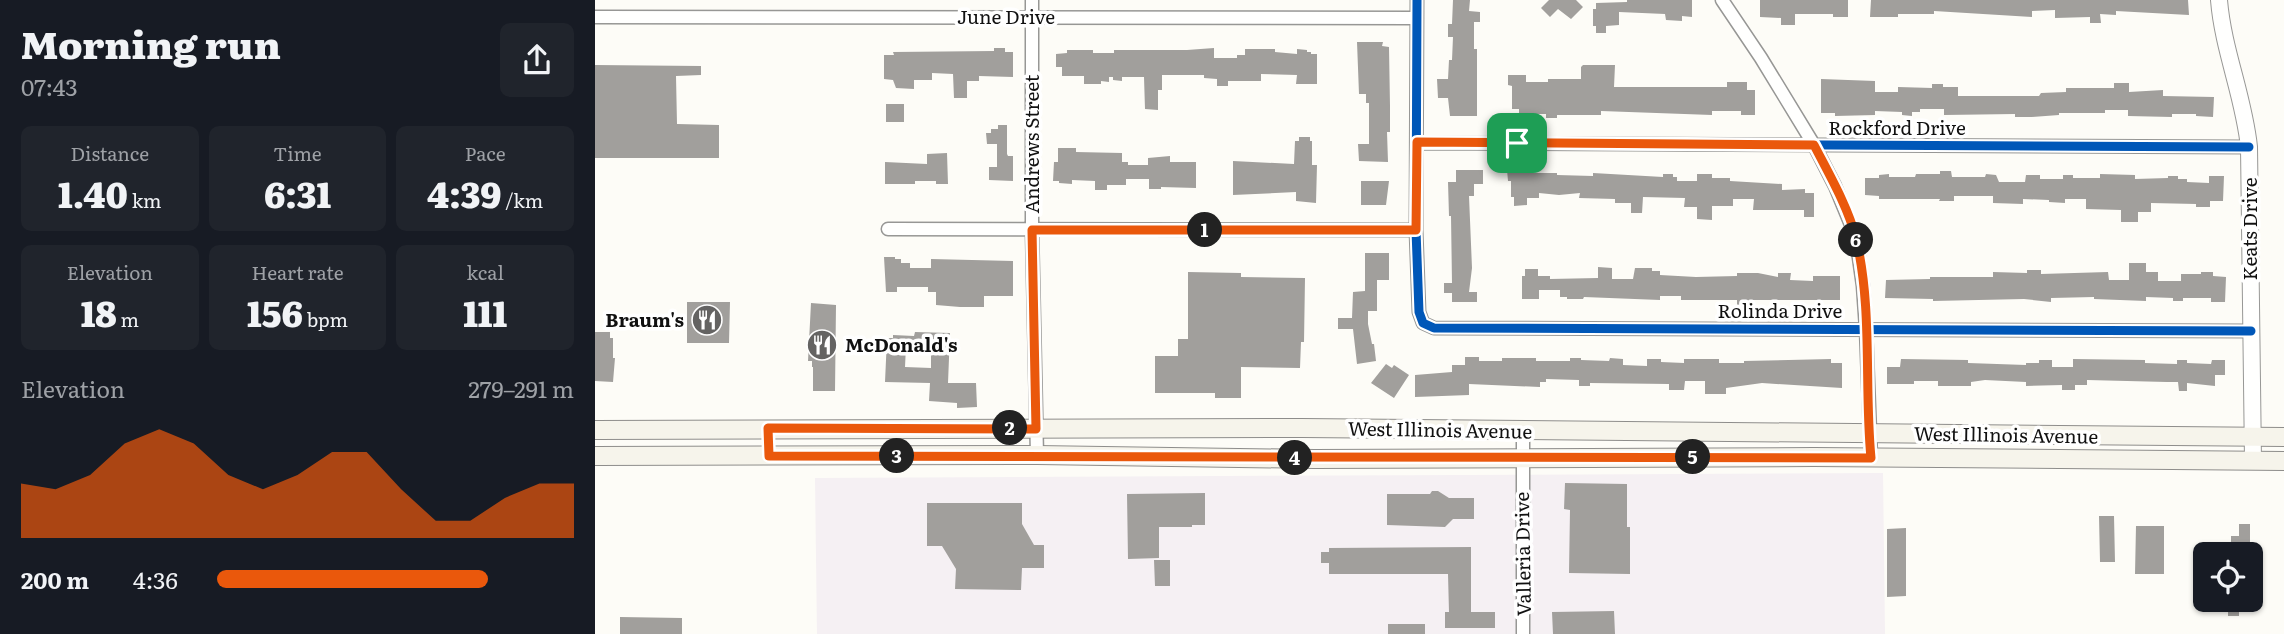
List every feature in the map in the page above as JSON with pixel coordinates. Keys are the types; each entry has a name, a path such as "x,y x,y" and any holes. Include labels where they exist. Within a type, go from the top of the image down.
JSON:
{"main road":[{"path":"768,428 769,456"},
{"path":"1095,429 1095,456"},
{"name":"West Illinois Avenue","path":"595,430 1314,429 2284,438"},
{"path":"1314,429 1314,459"},
{"path":"1691,432 1691,457"},
{"name":"West Illinois Avenue","path":"595,456 1314,459 1691,457 2284,461"}],"street":[{"name":"Andrews Street","path":"1032,0 1032,230 1037,456"},
{"path":"888,229 1416,230 1417,0"},
{"path":"1722,0 1814,145 1856,237 1866,329 1871,458"},
{"name":"Keats Drive","path":"2219,0 2228,53 2244,110 2249,147 2253,461"},
{"name":"June Drive","path":"595,17 1417,18"},
{"name":"Rockford Drive","path":"1417,142 2249,147"},
{"name":"Rolinda Drive","path":"1416,230 1419,312 1423,323 1434,328 2251,331"},
{"name":"Valleria Drive","path":"1523,432 1523,634"}],"shaded area":[{"path":"1883,473 1885,634 817,634 815,478"}],"building":[{"path":"1453,0 1470,0 1469,11 1480,12 1480,22 1474,22 1474,49 1477,49 1477,116 1450,116 1448,98 1438,98 1437,79 1448,79 1449,60 1452,60 1453,37 1448,37 1448,24 1452,24"},
{"path":"1549,0 1576,0 1583,7 1571,19 1558,9 1550,17 1541,8"},
{"path":"1692,0 1692,17 1682,16 1682,21 1666,20 1665,14 1619,12 1619,25 1606,26 1606,33 1596,33 1596,26 1593,26 1593,9 1596,9 1596,3"},
{"path":"1760,0 1848,0 1848,17 1833,17 1833,14 1795,14 1795,25 1781,25 1781,18 1760,17"},
{"path":"1871,0 2188,0 2189,15 2116,11 2116,15 2100,14 2101,23 2090,23 2090,17 2055,18 2055,10 2032,11 2032,17 1934,11 1934,14 1870,17"},
{"path":"1357,42 1383,42 1382,46 1389,47 1388,162 1359,161 1358,144 1369,144 1369,103 1366,103 1366,94 1359,94"},
{"path":"994,48 1005,48 1005,52 1013,52 1013,77 979,76 979,81 967,81 967,98 954,98 953,74 932,73 932,80 914,80 914,89 896,88 893,80 884,79 884,55 894,55 893,52 994,51"},
{"path":"1214,48 1214,58 1237,58 1237,55 1245,55 1245,49 1275,49 1275,52 1297,54 1297,49 1307,50 1311,54 1317,54 1317,84 1296,84 1297,75 1261,74 1261,81 1228,81 1228,86 1217,86 1217,79 1204,78 1204,75 1162,75 1162,90 1158,90 1158,110 1145,109 1144,77 1122,77 1122,81 1109,77 1109,82 1084,84 1084,76 1062,76 1062,67 1056,67 1056,54 1067,53 1067,50 1114,53 1114,50"},
{"path":"595,65 701,66 701,75 676,76 677,124 719,125 719,158 595,158"},
{"path":"1583,65 1615,65 1614,87 1727,87 1727,82 1747,82 1747,90 1755,90 1755,115 1741,115 1741,111 1712,111 1712,115 1601,111 1601,115 1557,115 1557,118 1546,118 1546,114 1519,114 1519,109 1512,109 1512,86 1508,85 1508,75 1526,75 1526,82 1581,79"},
{"path":"1821,79 1875,81 1875,92 1898,92 1898,87 1932,88 1932,84 1943,84 1943,87 1958,87 1958,96 2039,96 2041,93 2066,92 2066,88 2114,88 2114,83 2129,83 2129,92 2163,90 2163,96 2214,97 2213,117 2196,114 2172,114 2172,117 2128,116 2128,110 2032,117 2015,117 2015,114 1944,115 1944,109 1920,109 1920,112 1912,112 1912,116 1902,115 1902,112 1875,111 1875,115 1835,116 1835,113 1821,113"},
{"path":"886,104 904,104 904,122 886,122"},
{"path":"998,125 1007,125 1007,154 1013,156 1013,181 989,180 989,167 997,167 997,144 987,144 986,133 991,133 991,129 998,129"},
{"path":"1299,137 1310,137 1312,141 1312,165 1317,165 1316,203 1296,201 1296,192 1233,195 1233,161 1294,164 1295,141 1299,141"},
{"path":"1058,148 1076,148 1076,152 1122,153 1122,162 1128,162 1128,165 1148,165 1148,158 1170,156 1170,162 1196,162 1196,188 1149,189 1149,179 1126,179 1126,185 1107,185 1107,190 1095,190 1095,181 1072,180 1072,184 1059,183 1053,181"},
{"path":"947,153 948,184 915,181 915,184 885,184 885,162 927,164 927,154"},
{"path":"1456,170 1483,170 1483,184 1474,184 1474,196 1469,196 1472,268 1469,292 1477,292 1477,302 1452,302 1452,293 1444,293 1444,283 1452,283 1448,182 1456,182"},
{"path":"1507,170 1593,176 1593,173 1663,177 1663,174 1673,174 1677,181 1697,181 1697,174 1712,174 1712,178 1730,178 1730,181 1782,184 1782,190 1805,189 1805,193 1814,193 1814,217 1804,217 1804,210 1753,210 1754,199 1733,199 1733,206 1712,206 1712,220 1697,219 1697,207 1684,207 1685,198 1643,197 1642,213 1631,213 1631,203 1615,203 1615,199 1579,198 1580,193 1539,193 1539,198 1527,198 1527,205 1514,206"},
{"path":"1940,171 1951,171 1952,177 1996,175 1999,182 2025,182 2026,175 2040,175 2040,179 2063,179 2063,175 2073,175 2073,178 2100,178 2100,174 2135,175 2135,179 2178,176 2178,179 2187,179 2187,182 2209,183 2209,176 2224,176 2223,201 2210,201 2210,207 2151,203 2151,212 2138,212 2138,222 2121,222 2121,210 2086,209 2086,199 2065,199 2065,203 2023,199 2023,204 1993,203 1993,196 1954,196 1954,201 1939,201 1940,199 1879,199 1879,196 1865,195 1865,178 1879,178 1879,175 1889,174 1889,177 1915,177 1916,174 1940,174"},
{"path":"1361,181 1389,181 1386,205 1361,205"},
{"path":"1365,253 1389,253 1389,280 1377,280 1377,311 1368,311 1376,361 1357,364 1353,329 1338,329 1338,318 1352,318 1353,292 1365,291"},
{"path":"884,257 901,259 901,263 910,263 910,268 931,268 931,259 1013,261 1013,296 984,296 984,307 960,307 936,305 936,292 928,292 928,287 897,287 897,292 886,292"},
{"path":"2129,263 2146,263 2146,272 2158,272 2158,281 2181,281 2181,274 2201,272 2213,272 2213,276 2226,277 2225,302 2211,302 2211,298 2183,298 2183,301 2173,301 2173,298 2146,297 2146,301 2094,297 2051,298 2051,302 2024,299 1933,301 1885,298 1886,280 1993,277 1993,272 2027,273 2027,270 2041,270 2041,274 2108,272 2109,280 2129,280"},
{"path":"1598,267 1612,268 1612,279 1633,279 1635,268 1652,268 1652,271 1660,271 1660,275 1696,277 1758,273 1778,277 1778,273 1791,273 1790,280 1813,281 1813,276 1840,276 1840,300 1750,300 1749,313 1737,313 1737,300 1681,300 1681,296 1660,296 1660,300 1584,297 1567,299 1560,297 1560,290 1539,290 1539,299 1522,299 1522,276 1525,276 1525,269 1538,269 1538,276 1550,276 1550,279 1598,278"},
{"path":"1188,272 1241,273 1241,277 1305,278 1304,342 1301,342 1300,368 1241,367 1241,398 1215,398 1215,393 1155,393 1155,356 1178,356 1178,339 1188,339"},
{"name":"Braum's","path":"687,302 730,302 729,343 687,343"},
{"name":"McDonald's","path":"811,303 836,305 835,391 813,391 812,361 808,361"},
{"path":"595,332 610,332 610,338 613,338 613,382 595,381"},
{"path":"915,332 950,333 948,383 976,383 977,407 957,408 957,403 929,401 930,383 885,382 887,338 893,338 893,335 914,336","holes":["906,346 931,347 931,368 905,367"]},
{"path":"1465,357 1479,357 1479,361 1536,358 1536,361 1570,361 1570,358 1581,358 1609,361 1610,358 1623,359 1623,365 1647,366 1647,359 1684,363 1684,359 1719,359 1719,363 1744,363 1831,359 1831,363 1842,363 1842,388 1762,383 1726,388 1726,394 1705,394 1705,381 1685,381 1684,390 1669,390 1669,384 1590,383 1590,386 1579,386 1579,380 1546,379 1546,382 1540,382 1540,387 1469,384 1469,395 1415,397 1415,375 1452,372 1452,365 1465,365"},
{"path":"1901,359 1968,360 1968,363 2026,365 2039,363 2039,360 2052,360 2052,367 2073,367 2073,359 2145,360 2145,363 2177,364 2177,360 2211,364 2212,360 2225,360 2225,375 2215,375 2215,386 2187,383 2187,391 2179,391 2178,382 2087,380 2087,385 2075,385 2075,390 2062,390 2062,385 2026,386 2026,382 1985,380 1971,382 1971,386 1938,386 1938,381 1887,384 1887,367 1900,367"},
{"path":"1386,364 1392,368 1394,365 1409,375 1394,398 1371,383"},
{"path":"1565,483 1627,484 1630,574 1569,573 1570,510 1564,509"},
{"path":"1432,491 1438,491 1449,498 1474,498 1474,519 1453,519 1445,527 1387,525 1387,494 1430,494"},
{"path":"1205,493 1205,525 1159,527 1159,558 1128,559 1127,494"},
{"path":"927,503 1022,503 1022,524 1034,545 1044,545 1044,568 1022,568 1021,590 955,589 956,569 942,546 927,546"},
{"path":"2099,516 2114,516 2115,562 2100,562"},
{"path":"2239,524 2250,524 2250,542 2231,542 2231,536 2239,536"},
{"path":"2136,526 2164,526 2164,574 2135,574"},
{"path":"1906,528 1906,596 1887,597 1887,529"},
{"path":"1471,547 1471,612 1495,612 1495,628 1445,628 1445,612 1449,612 1448,574 1329,574 1329,563 1321,563 1321,552 1329,552 1329,548"},
{"path":"1154,560 1170,560 1170,586 1155,586"},
{"path":"1614,611 1615,634 1553,634 1552,612"},
{"path":"2228,612 2239,612 2239,616 2228,616"},
{"path":"620,617 682,618 682,634 620,634"},
{"path":"1388,624 1425,624 1425,634 1388,634"}],"cycle path":[{"path":"1417,0 1416,230 1419,312 1423,323 1434,328 2251,331"},
{"path":"1417,143 2249,147"}],"place":[{"name":"Braum's","path":"707,320"},
{"name":"McDonald's","path":"822,345"}],"route":[{"path":"1417,142 1517,143 1814,145 1856,237 1866,329 1871,458 769,456 768,428 1036,429 1032,230 1416,230 1417,142"}]}
